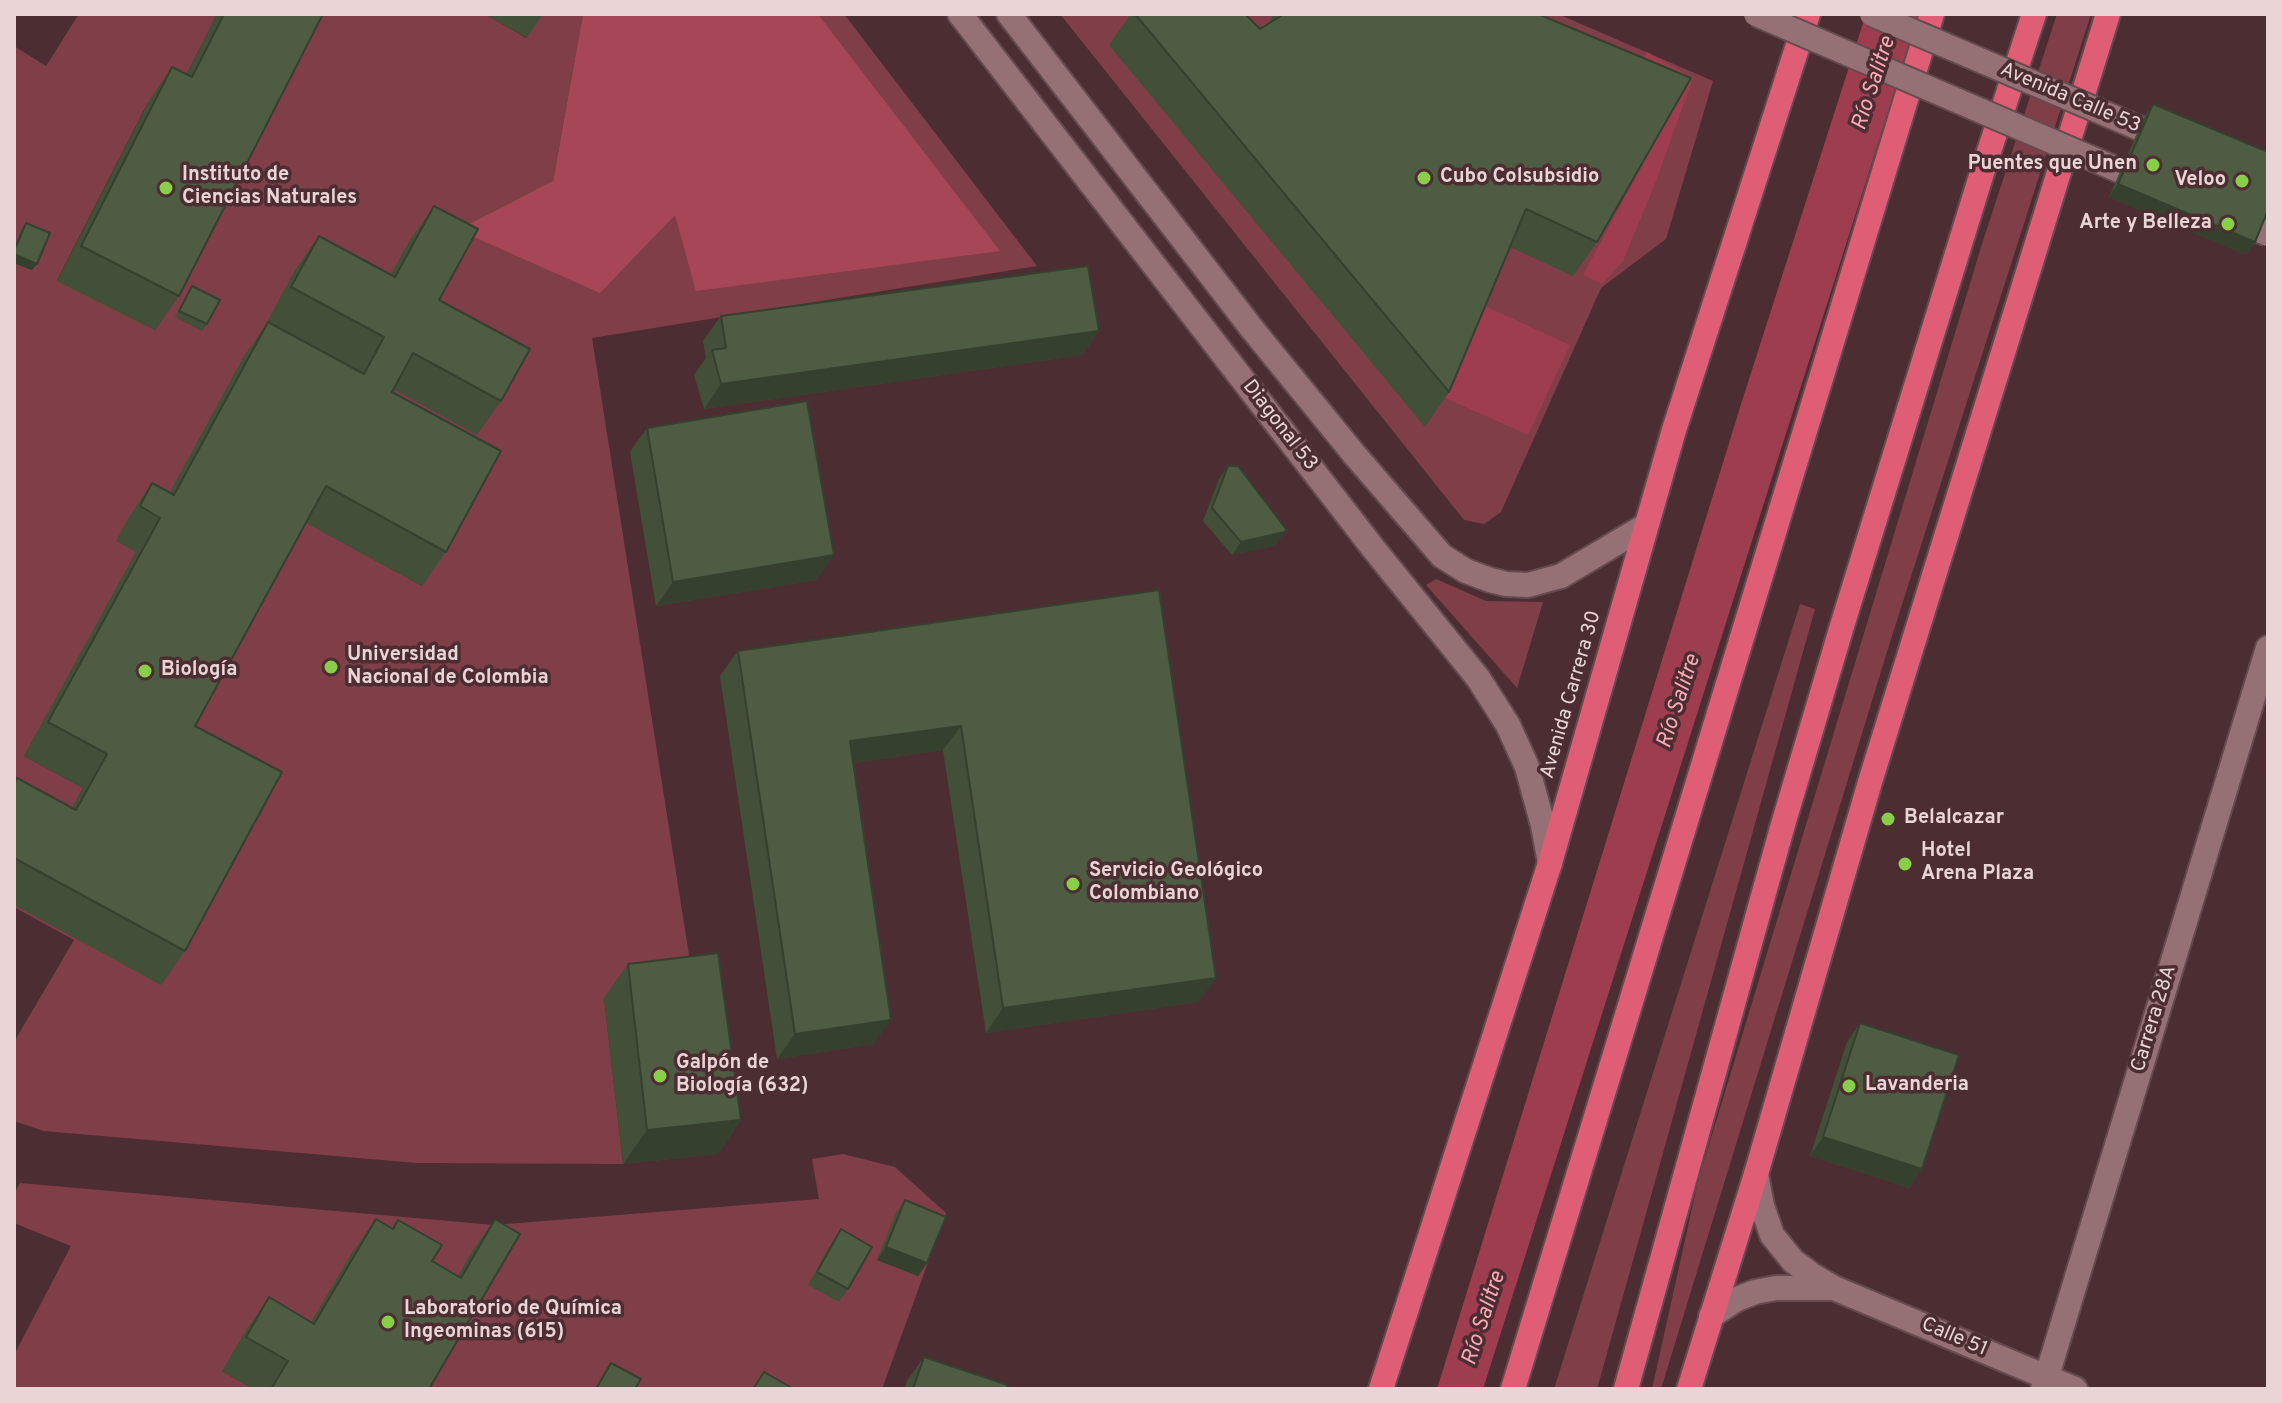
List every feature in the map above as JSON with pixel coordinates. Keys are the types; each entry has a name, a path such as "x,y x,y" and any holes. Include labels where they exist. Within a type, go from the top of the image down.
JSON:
{"highway":[{"name":"Avenida Carrera 30","path":"1381,1389 1550,863 1674,430 1808,14"},
{"path":"1513,1389 1932,14"},
{"path":"1626,1389 1782,828 1976,191 2034,14"},
{"path":"1689,1389 1756,1174 1874,768 2108,14"}],"street":[{"name":"Diagonal 53","path":"960,14 1373,548 1478,678 1508,725 1527,767 1550,863"},
{"name":"Diagonal 53","path":"1009,14 1253,330 1442,556 1466,571 1490,580 1528,585 1561,576 1645,526"},
{"path":"1756,14 2166,190"},
{"name":"Avenida Calle 53","path":"1872,14 2195,152"},
{"path":"2209,209 2268,234"},
{"name":"Carrera 28A","path":"2045,1383 2268,648"},
{"name":"Calle 51","path":"1756,1174 1772,1235 1793,1261 1834,1288 2045,1383 2075,1389"},
{"name":"Calle 51","path":"1711,1316 1737,1299 1755,1292 1776,1288 1834,1288"}],"shaded area":[{"path":"79,14 217,14 168,111 148,102 57,280 155,330 317,14 485,14 526,38 539,14 583,14 553,181 675,215 999,251 818,14 844,14 1037,266 592,338 694,987 604,998 623,1164 417,1163 44,1131 14,1121 14,1042 74,940 14,905 171,760 302,520 422,586 368,426 371,311 267,322 360,371 340,409 150,529 24,756 83,788 53,844 14,823 14,46 46,66"},
{"path":"583,14 818,14 1000,251 696,291 675,215 600,293 458,230 553,181"},
{"name":"Cubo Colsubsidio","path":"1060,14 1558,14 1713,81 1666,239 1601,288 1501,512 1484,524 1464,520"},
{"path":"2057,14 2091,14 1891,639 1661,1389 1652,1389 1698,1181 1982,244"},
{"path":"1436,579 1486,601 1543,602 1517,688 1426,585"},
{"path":"1800,604 1815,609 1597,1389 1554,1389"},
{"path":"843,1154 895,1167 946,1213 882,1389 634,1389 607,1370 595,1389 425,1389 437,1312 290,1358 222,1371 253,1389 14,1389 14,1355 71,1246 14,1223 14,1194 20,1183 494,1225 819,1199 812,1159"}],"water":[{"name":"Río Salitre","path":"1866,14 1919,14 1483,1389 1437,1389 1742,401"},
{"path":"1647,52 1693,78 1623,261 1602,284 1583,275 1673,108 1630,84"},
{"path":"1485,306 1570,345 1528,435 1443,397"}],"building":[{"name":"Instituto de Ciencias Naturales","path":"224,14 323,14 179,296 81,246 172,67 192,77"},
{"name":"Cubo Colsubsidio","path":"1135,14 1245,14 1260,29 1282,14 1538,14 1691,78 1597,242 1526,209 1449,392"},
{"path":"2153,104 2268,152 2268,210 2255,242 2118,184"},
{"name":"Biología","path":"434,206 478,229 439,300 530,349 501,401 413,353 392,392 501,451 446,552 326,486 195,726 282,772 185,951 14,858 14,783 17,778 76,810 107,754 48,722 160,518 140,506 152,483 174,495 268,322 364,374 384,337 291,287 319,236 395,277"},
{"path":"26,223 50,233 37,264 14,254"},
{"path":"1088,266 1099,331 721,384 712,350 726,348 721,316"},
{"path":"192,286 220,300 207,324 179,311"},
{"path":"807,401 834,555 673,582 647,428"},
{"path":"1228,466 1238,466 1286,529 1285,532 1241,542 1212,508"},
{"name":"Servicio Geológico Colombiano","path":"1159,590 1216,978 1003,1008 961,726 850,741 891,1020 795,1034 738,651"},
{"path":"718,953 741,1120 647,1130 628,964"},
{"path":"1860,1023 1959,1055 1922,1169 1823,1137"},
{"path":"905,1200 946,1217 927,1263 886,1247"},
{"name":"Laboratorio de Química Ingeominas (615)","path":"376,1219 393,1229 398,1220 442,1245 432,1261 461,1278 495,1219 520,1234 429,1389 271,1389 288,1361 246,1337 269,1297 314,1324"},
{"path":"841,1229 872,1247 848,1289 817,1272"},
{"path":"924,1357 1008,1385 1006,1389 913,1389"},
{"path":"611,1363 641,1379 635,1389 596,1389"},
{"path":"764,1372 794,1389 753,1389"}],"place":[{"name":"Puentes que Unen","path":"2153,165"},
{"name":"Cubo Colsubsidio","path":"1424,178"},
{"name":"Veloo","path":"2242,181"},
{"name":"Instituto de Ciencias Naturales","path":"166,188"},
{"name":"Arte y Belleza","path":"2228,224"},
{"name":"Universidad Nacional de Colombia","path":"331,667"},
{"name":"Biología","path":"145,671"},
{"name":"Belalcazar","path":"1888,819"},
{"name":"Hotel Arena Plaza","path":"1905,864"},
{"name":"Servicio Geológico Colombiano","path":"1073,884"},
{"name":"Galpón de Biología (632)","path":"660,1076"},
{"name":"Lavanderia","path":"1849,1086"},
{"name":"Laboratorio de Química Ingeominas (615)","path":"388,1322"}]}
